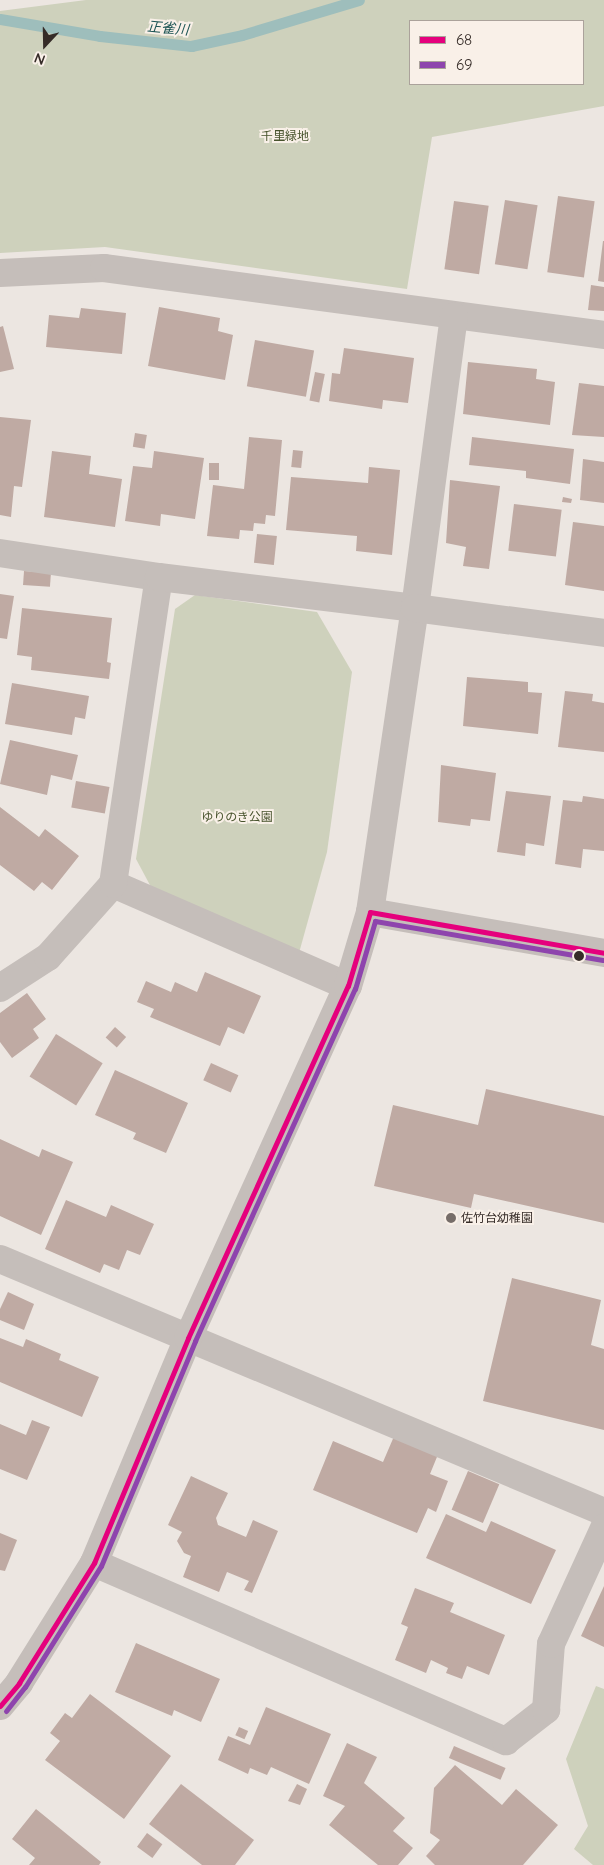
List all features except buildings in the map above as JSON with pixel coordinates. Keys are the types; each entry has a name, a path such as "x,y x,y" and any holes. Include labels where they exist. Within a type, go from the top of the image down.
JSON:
{"street":[{"path":"0,273 104,268 454,317 604,335"},
{"path":"0,1706 19,1683 94,1564 188,1338 348,986 370,912 415,608 454,317"},
{"path":"0,553 159,577 604,633"},
{"path":"0,988 48,957 113,884 159,577"},
{"path":"113,884 348,986"},
{"path":"370,912 604,952"},
{"path":"0,1259 604,1512"},
{"path":"94,1564 506,1741 546,1710 551,1644 604,1528"}],"green space":[{"name":"千里緑地","path":"86,0 604,0 604,106 432,137 407,289 105,247 0,253 0,11"},
{"name":"ゆりのき公園","path":"195,595 317,612 352,672 327,852 299,953 151,887 136,859 175,609"},
{"path":"596,1686 604,1689 604,1865 593,1865 574,1849 588,1826 566,1759"}],"waterway":[{"name":"正雀川","path":"0,19 100,36 191,46 242,35 359,0"}],"transit line":[{"name":"68","path":"0,1706 19,1683 94,1563 188,1338 348,986 370,912 604,953"},
{"name":"69","path":"6,1711 25,1687 101,1566 195,1341 355,989 375,921 603,960"}],"place":[{"name":"佐竹台幼稚園","path":"451,1218"}]}
